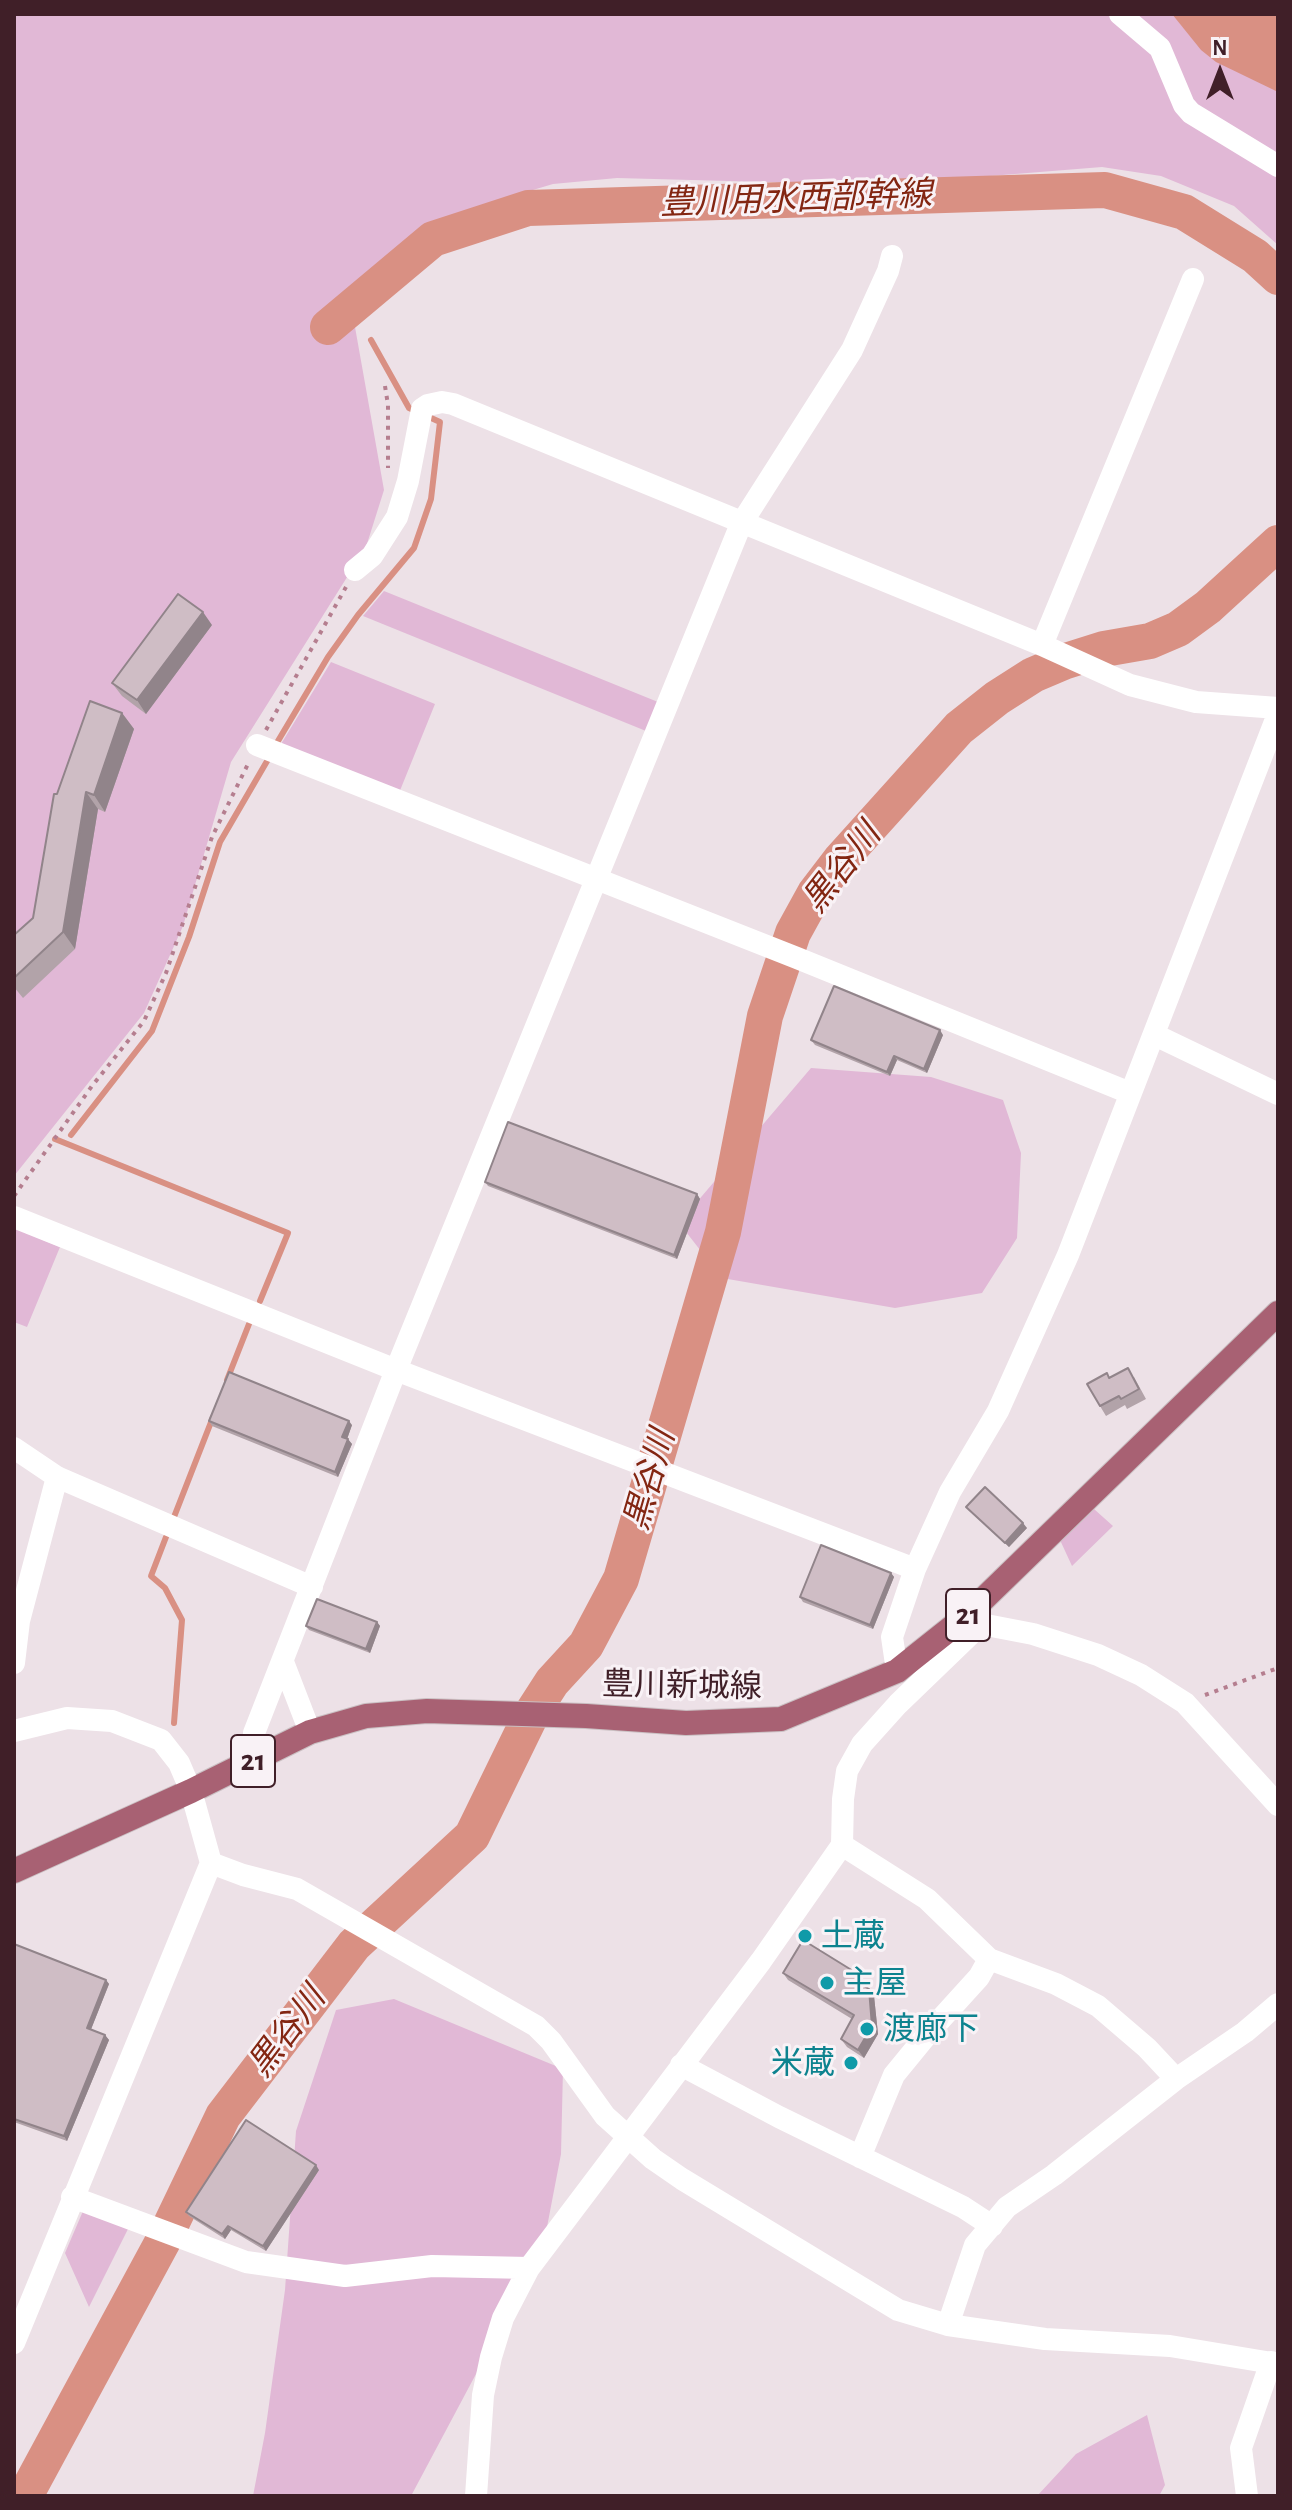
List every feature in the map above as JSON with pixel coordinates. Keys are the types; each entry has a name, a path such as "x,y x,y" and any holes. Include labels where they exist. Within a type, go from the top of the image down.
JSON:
{"main road":[{"name":"豊川新城線","path":"14,1871 191,1791 310,1732 366,1716 427,1711 686,1723 781,1719 897,1671 973,1621 1274,1322"}],"street":[{"path":"1120,14 1160,48 1184,105 1191,113 1278,166"},
{"path":"254,1733 396,1370 741,524 852,350 892,256"},
{"path":"1042,645 1193,279"},
{"path":"355,570 372,556 397,517 408,481 422,409 435,403 453,404 1042,645 1130,685 1196,702 1278,708"},
{"path":"897,1671 892,1637 915,1569 950,1492 998,1411 1068,1255 1278,714"},
{"path":"257,745 1130,1093"},
{"path":"1155,1035 1278,1094"},
{"path":"14,1217 396,1370 915,1569"},
{"path":"14,1448 57,1477 312,1587"},
{"path":"14,1663 19,1621 57,1477"},
{"path":"476,2496 483,2395 491,2357 503,2318 529,2268 761,1961 842,1845 847,1771 862,1744 973,1621 1033,1634 1098,1655 1141,1675 1185,1703 1278,1805"},
{"path":"283,1662 310,1732"},
{"path":"14,1731 67,1718 112,1721 161,1740 179,1763 191,1791 211,1863 14,2343"},
{"path":"842,1845 927,1899 989,1959 1056,1984 1098,2006 1147,2048 1176,2079"},
{"path":"211,1863 297,1889 536,2026 551,2041 605,2116 627,2136 682,2179 898,2310 948,2325 1045,2339 1170,2346 1275,2363 1241,2448 1247,2496"},
{"path":"860,2157 894,2075 979,1977 989,1959"},
{"path":"948,2325 975,2245 1007,2207 1054,2175 1176,2079 1245,2032 1278,2004"},
{"path":"681,2065 963,2207 992,2226"},
{"path":"72,2197 246,2262 345,2276 432,2266 529,2268"}],"path":[{"path":"14,1196 92,1086 144,1021 166,973 212,837 257,745"},
{"path":"1185,1703 1278,1668"}],"shaded area":[{"path":"14,14 1278,14 1278,245 1234,206 1161,176 1102,167 878,185 617,178 553,184 496,201 419,235 350,299 384,490 366,547 231,762 183,926 144,1013 14,1176"},
{"path":"1172,14 1278,14 1278,92 1216,62 1201,50"},
{"path":"384,591 658,702 646,731 363,616"},
{"path":"331,662 435,704 399,793 281,744"},
{"path":"811,1068 931,1077 1003,1100 1021,1153 1017,1238 982,1293 895,1308 722,1278 679,1223"},
{"path":"14,1228 60,1247 27,1327 14,1322"},
{"path":"1094,1509 1113,1526 1072,1566 1060,1540"},
{"path":"394,1999 563,2069 561,2154 547,2227 509,2312 411,2496 253,2496 285,2290 296,2131 336,2010"},
{"path":"83,2211 128,2229 89,2307 65,2253"},
{"path":"1147,2415 1165,2485 1159,2496 1037,2496 1076,2454"}],"building":[{"path":"178,594 203,612 137,700 112,683"},
{"path":"90,701 122,713 94,795 86,792 63,932 14,978 14,935 33,918 54,794 57,794"},
{"path":"834,986 940,1030 924,1069 894,1056 887,1072 811,1040"},
{"path":"508,1122 697,1194 674,1255 485,1182"},
{"path":"1128,1368 1139,1389 1100,1406 1087,1384 1107,1373 1109,1378"},
{"path":"229,1372 349,1421 342,1437 348,1439 335,1472 209,1421"},
{"path":"985,1487 1023,1523 1005,1543 966,1507"},
{"path":"821,1545 891,1573 870,1625 800,1597"},
{"path":"317,1599 377,1622 366,1649 306,1626"},
{"path":"803,1940 858,1974 856,1976 861,1979 859,1983 869,1989 872,2026 858,2050 841,2039 854,2015 783,1973"},
{"path":"14,1944 106,1980 87,2028 105,2035 64,2136 14,2119"},
{"path":"246,2120 316,2165 263,2246 228,2226 222,2234 186,2212"}],"waterway":[{"name":"豊川用水西部幹線","path":"328,327 433,239 528,208 1105,190 1184,212 1255,256 1278,277"},
{"path":"275,746 328,657 358,615 414,548 431,499 440,422 409,408 371,340"},
{"name":"黒谷川","path":"25,2496 163,2241 223,2116 354,1945 472,1836 532,1713 552,1682 586,1645 621,1579 723,1232 765,1016 793,933 815,893 841,859 959,728 997,698 1033,675 1066,661 1104,649 1150,641 1178,629 1208,607 1278,543"},
{"path":"71,1135 152,1031 189,937 220,842 270,756"},
{"path":"55,1139 288,1233 260,1301"},
{"path":"227,1380 249,1324"},
{"path":"174,1517 213,1417"},
{"path":"166,1537 151,1576 165,1588 182,1620 174,1723"}],"place":[{"name":"土蔵","path":"805,1936"},
{"name":"主屋","path":"827,1983"},
{"name":"渡廊下","path":"867,2029"},
{"name":"米蔵","path":"851,2063"}]}
